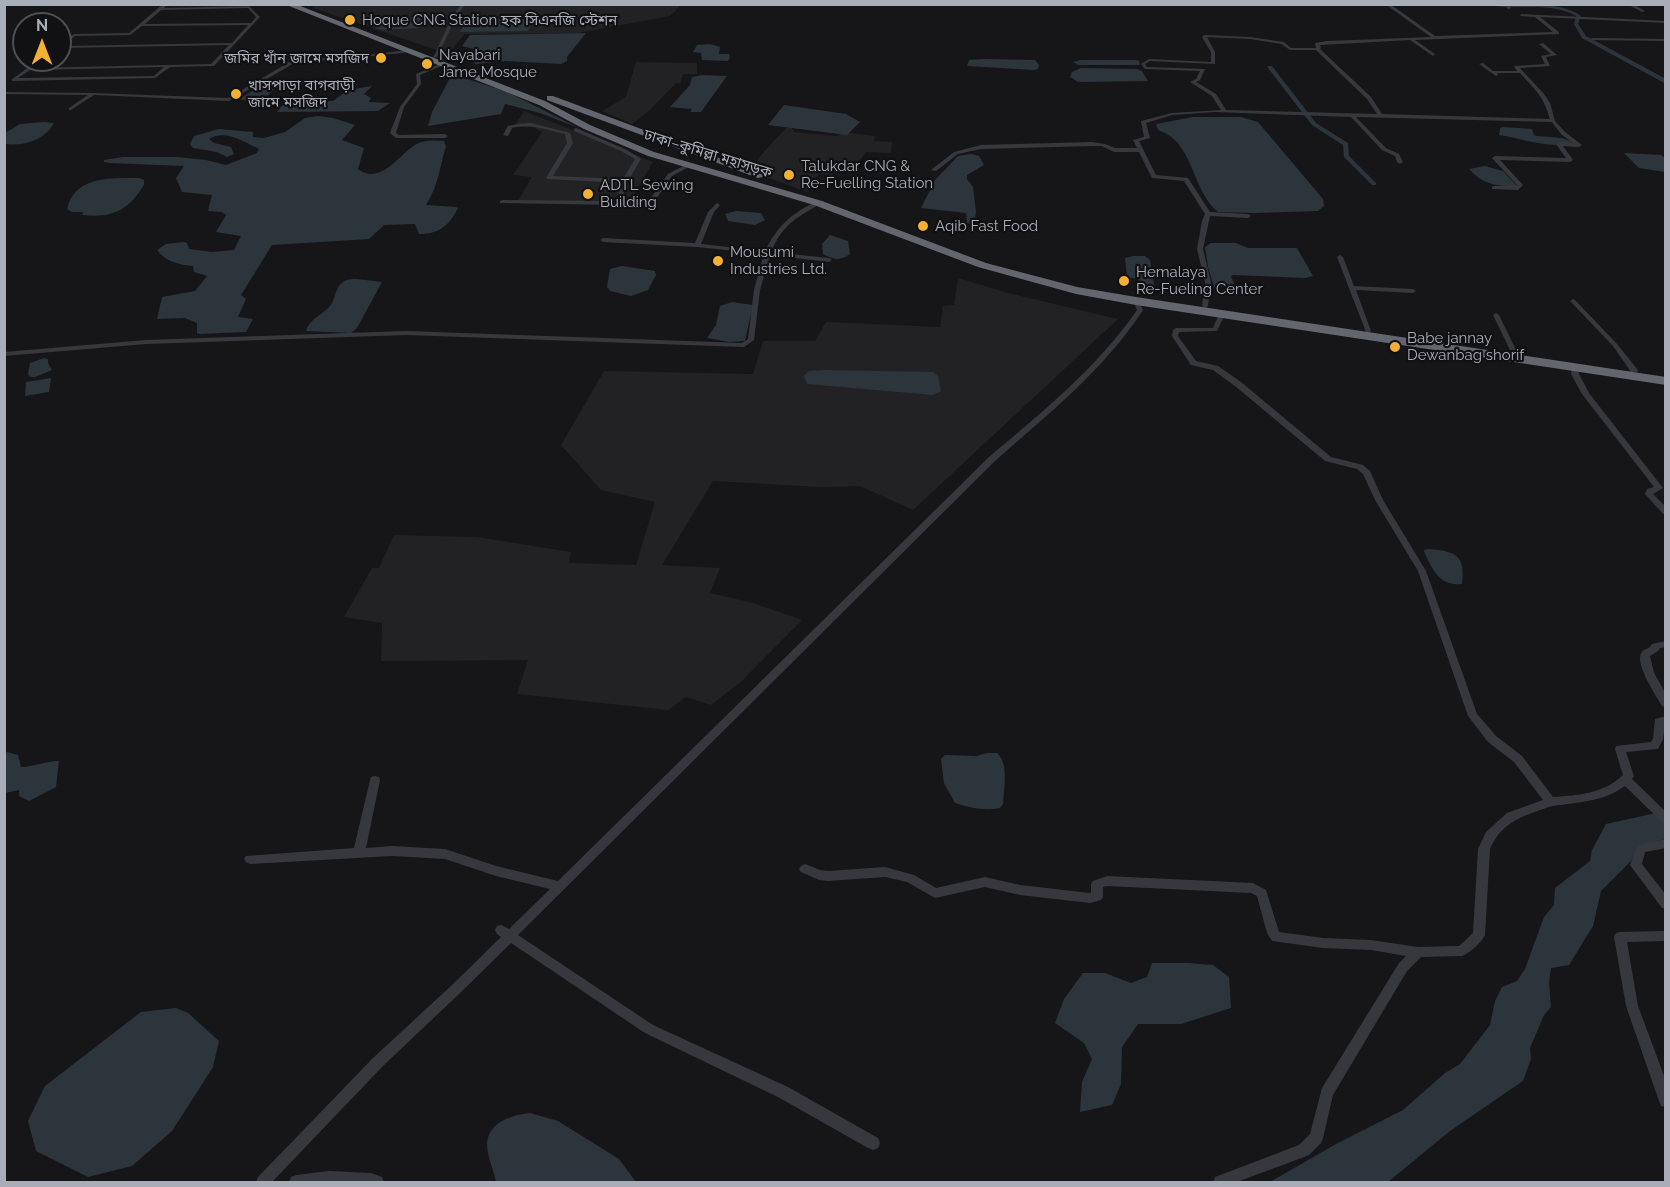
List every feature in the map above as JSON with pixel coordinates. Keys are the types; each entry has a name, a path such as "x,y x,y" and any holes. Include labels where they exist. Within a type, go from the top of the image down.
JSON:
{"highway":[{"name":"ঢাকা–কুমিল্লা মহাসড়ক","path":"288,4 408,51 440,60 645,132 985,261 1102,290 1665,375"},
{"name":"ঢাকা–কুমিল্লা মহাসড়ক","path":"296,4 440,60 542,103 581,129 621,141 651,154 818,203 982,265 1077,290 1136,301 1665,381"},
{"path":"581,129 605,125 609,122 607,118"},
{"path":"621,141 619,138 624,134 645,132"}],"street":[{"path":"72,37 130,34 166,4"},
{"path":"161,9 249,7 260,4"},
{"path":"445,136 398,136 393,133 402,107 419,84 418,74 440,60 454,17 463,5 478,4"},
{"path":"1387,4 1432,36"},
{"path":"1629,4 1643,11"},
{"path":"72,68 212,65 258,17 249,7"},
{"path":"1521,15 1665,22"},
{"path":"1317,49 1319,48 1317,44 1327,42 1432,36 1557,33 1536,16"},
{"path":"141,25 252,24"},
{"path":"1225,112 1214,95 1192,82 1198,80 1203,70 1144,68 1143,64 1149,60 1212,63 1214,58 1206,36 1250,38 1282,43 1290,49 1317,49 1369,99 1382,116"},
{"path":"1410,38 1433,55"},
{"path":"1592,39 1665,40"},
{"path":"72,46 233,44"},
{"path":"1494,188 1518,188 1520,185 1495,158 1570,160 1560,144 1579,145 1563,133 1553,121 1548,103 1516,67 1549,64 1543,56 1555,55 1541,44"},
{"path":"4,94 93,94 229,100 295,61 408,51"},
{"path":"1481,64 1495,74 1522,72"},
{"path":"13,80 155,77 170,65"},
{"path":"4,86 25,72"},
{"path":"71,109 93,94"},
{"path":"1208,214 1186,179 1154,177 1136,140 1147,138 1143,122 1173,114 1225,112 1553,121"},
{"path":"1352,115 1384,149 1397,154 1400,162"},
{"path":"506,135 510,127 520,125 567,133 570,143 549,178 626,181"},
{"path":"581,129 638,159 626,181 618,203"},
{"path":"934,170 956,153 990,146 1092,144 1103,145 1114,150 1141,150"},
{"path":"502,202 652,201 670,176 691,164"},
{"path":"4,354 146,342 406,333 744,345 751,340 757,283 767,253 778,233 794,217 818,203"},
{"path":"697,245 711,212 717,205"},
{"path":"1205,306 1208,282 1200,249 1204,221 1208,214"},
{"path":"1208,214 1248,216"},
{"path":"603,240 697,245 829,260"},
{"path":"1340,257 1368,331"},
{"path":"1352,288 1413,291"},
{"path":"264,1182 378,1062 506,933 559,886 824,628 992,459 1054,405 1109,350 1140,310 1136,301"},
{"path":"1573,301 1606,334 1634,370"},
{"path":"1222,314 1215,330 1211,332 1176,330 1173,333 1194,363 1215,368 1238,384 1328,459 1360,467 1367,473 1379,500 1422,571 1473,716 1492,739 1518,759 1550,802"},
{"path":"1496,315 1514,352"},
{"path":"1575,367 1575,374 1595,408 1659,488 1650,491 1649,494 1665,512"},
{"path":"1665,644 1655,646 1645,657 1646,666 1665,702"},
{"path":"805,869 828,876 885,872 910,878 935,893 985,882 994,882 1020,890 1090,898 1097,897 1097,884 1107,881 1253,888 1262,893 1276,937 1323,943 1371,945 1418,952 1462,951 1479,935 1484,849 1490,835 1511,816 1550,802 1594,798 1620,786 1629,776 1620,749 1654,746 1658,739 1659,722 1665,720"},
{"path":"359,853 375,780"},
{"path":"1626,780 1665,819"},
{"path":"1665,843 1641,848 1636,865 1665,904"},
{"path":"250,859 392,851 445,854 496,871 559,886"},
{"path":"506,933 650,1029 783,1092 873,1143"},
{"path":"1665,936 1620,937 1632,1006 1665,1101"},
{"path":"1220,1182 1304,1150 1316,1138 1327,1093 1390,987 1418,952"},
{"path":"296,1182 329,1179 377,1182"}],"shaded area":[{"path":"317,4 681,5 670,16 578,33 465,34 448,54 313,8"},
{"path":"384,17 425,17 419,28 383,30 375,28"},
{"path":"534,18 528,31 460,32 466,22 474,20"},
{"path":"586,33 567,57 567,61 561,64 506,61 476,64 471,61 489,53 462,46 470,35"},
{"path":"710,44 720,47 719,54 729,54 728,61 702,60 701,53 693,52 697,45"},
{"path":"969,60 1035,60 1039,65 1038,69 1034,70 967,66"},
{"path":"1136,60 1140,65 1078,65 1073,62"},
{"path":"636,62 697,63 697,74 683,74 680,84 676,83 650,110 632,124 602,111 626,97"},
{"path":"1081,68 1137,69 1142,71 1148,81 1078,82 1070,77 1072,72"},
{"path":"452,74 507,92 579,128 540,113 505,104 501,114 428,126 432,112"},
{"path":"727,76 701,112 670,107 690,85 692,77"},
{"path":"277,85 261,99 251,101 239,99 257,88"},
{"path":"372,86 364,94 371,98 369,102 390,103 378,111 277,112 284,103 298,99 333,101 348,90"},
{"path":"784,105 846,114 860,122 847,135 768,125"},
{"path":"524,111 653,162 630,202 517,202 532,177 513,175 542,132 533,127 514,127"},
{"path":"318,116 355,125 342,140 364,148 358,169 366,173 381,172 418,143 444,141 446,146 438,176 426,205 458,208 451,220 438,231 426,234 419,234 415,224 384,225 369,239 272,245 241,295 246,299 238,317 253,319 246,332 199,334 197,323 185,318 157,319 162,297 195,291 207,276 194,272 193,266 168,260 157,250 166,244 184,242 187,243 189,249 212,252 234,250 241,236 216,232 226,215 222,212 208,211 212,195 182,192 176,178 184,166 110,163 104,160 123,157 177,157 226,165 257,153 259,149 229,136 222,135 209,139 214,143 231,147 234,154 227,157 217,152 193,148 190,144 194,136 219,129 253,132 253,137 264,138 285,132 305,118"},
{"path":"1193,117 1241,117 1258,122 1323,199 1324,206 1318,211 1218,212 1202,191 1179,144 1158,130 1156,124"},
{"path":"54,123 39,138 26,143 5,144 5,133 20,124"},
{"path":"786,128 792,128 794,132 837,136 843,132 875,136 874,141 892,142 891,153 866,152 856,166 841,164 832,175 819,174 807,192 750,171 761,155"},
{"path":"1500,128 1532,129 1534,135 1537,136 1562,138 1573,142 1555,145 1499,135"},
{"path":"1624,153 1661,155 1665,158 1665,172 1639,168"},
{"path":"972,154 979,156 984,165 967,175 973,187 976,212 974,224 967,223 966,213 921,208 935,180 958,156"},
{"path":"1485,166 1503,171 1517,186 1490,184 1469,169"},
{"path":"139,178 144,180 144,185 132,201 118,211 93,216 82,215 83,212 72,212 67,209 71,198 86,184 106,179"},
{"path":"736,211 761,213 765,220 755,225 728,221 725,214"},
{"path":"830,235 848,241 850,254 836,259 823,254 822,244"},
{"path":"1211,243 1236,243 1248,248 1297,248 1313,276 1305,278 1233,275 1231,276 1235,286 1214,287 1205,247"},
{"path":"1145,256 1150,260 1155,290 1152,292 1141,289 1139,279 1127,277 1125,258"},
{"path":"622,266 655,271 656,275 648,290 631,296 610,291 607,287 610,269"},
{"path":"958,278 1008,293 1118,319 913,510 860,486 821,487 713,481 662,565 720,568 710,593 753,603 802,620 742,681 711,705 686,697 668,710 517,694 528,660 381,661 382,623 344,617 372,568 379,568 394,535 477,537 571,552 569,563 636,565 655,502 601,490 561,445 604,371 753,374 763,341 815,341 826,322 940,327 943,306 954,305"},
{"path":"346,280 382,282 357,328 351,333 306,331 311,322 329,307 340,284"},
{"path":"732,302 753,305 745,341 729,342 707,338 716,325 720,306"},
{"path":"44,358 48,359 52,370 30,377 28,374 30,363"},
{"path":"809,371 933,372 938,376 941,391 933,395 807,384 804,376"},
{"path":"51,378 49,392 25,396 26,382"},
{"path":"1424,550 1446,551 1457,556 1462,567 1462,584 1448,583 1439,576 1431,567 1425,554"},
{"path":"5,753 18,755 21,767 59,761 56,787 29,801 19,796 19,790 5,793"},
{"path":"997,753 1003,763 1005,777 1003,804 1000,808 988,809 972,808 955,803 944,783 941,759 945,755 977,756"},
{"path":"1665,811 1665,839 1638,846 1631,861 1601,891 1593,926 1569,965 1551,968 1549,982 1551,1007 1544,1015 1530,1048 1531,1059 1523,1081 1450,1131 1388,1182 1270,1182 1336,1144 1403,1110 1445,1073 1460,1064 1490,1025 1495,1001 1502,987 1517,981 1525,969 1544,917 1554,905 1555,888 1590,861 1592,850 1606,824"},
{"path":"1152,963 1213,965 1229,977 1231,1008 1181,1024 1138,1024 1122,1047 1121,1084 1112,1105 1080,1112 1082,1082 1092,1059 1084,1043 1055,1023 1064,999 1083,973 1105,973 1131,983 1147,977"},
{"path":"176,1008 188,1013 219,1041 213,1067 172,1131 132,1166 88,1177 36,1151 28,1121 45,1086 141,1012"},
{"path":"530,1113 558,1121 619,1159 636,1182 496,1182 487,1149 488,1136 502,1121"}],"waterway":[{"path":"1485,4 1549,6 1571,11 1579,16 1576,24 1584,37 1666,82"},
{"path":"1270,67 1314,124 1346,144 1346,156 1374,184"}],"place":[{"name":"Hoque CNG Station হক সিএনজি স্টেশন","path":"350,20"},
{"name":"জমির খাঁন জামে মসজিদ","path":"381,58"},
{"name":"Nayabari Jame Mosque","path":"427,64"},
{"name":"খাসপাড়া বাগবাড়ী জামে মসজিদ","path":"236,94"},
{"name":"Talukdar CNG & Re-Fuelling Station","path":"789,175"},
{"name":"ADTL Sewing Building","path":"588,194"},
{"name":"Aqib Fast Food","path":"923,226"},
{"name":"Mousumi Industries Ltd.","path":"718,261"},
{"name":"Hemalaya Re-Fueling Center","path":"1124,281"},
{"name":"Babe jannay Dewanbag shorif","path":"1395,347"}]}
